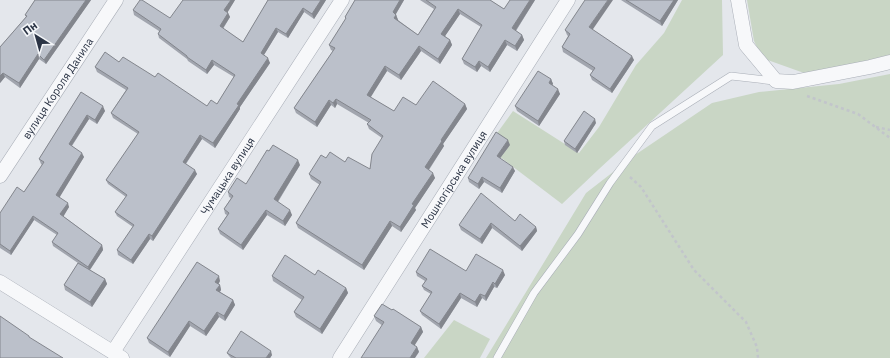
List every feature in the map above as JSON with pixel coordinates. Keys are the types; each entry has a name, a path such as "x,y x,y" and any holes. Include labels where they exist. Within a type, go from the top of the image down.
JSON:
{"street":[{"name":"вулиця Короля Данила","path":"0,176 116,0"},
{"name":"Чумацька вулиця","path":"117,355 342,0"},
{"name":"Мошногірська вулиця","path":"340,358 568,0"},
{"path":"738,0 746,45 776,81 793,82 890,62"},
{"path":"0,282 117,355"}],"lane":[{"path":"497,358 534,292 578,234 610,183 652,126 731,76 776,81"}],"path":[{"path":"800,93 858,114 890,138"},
{"path":"875,127 890,130"},
{"path":"621,168 641,187 694,270 746,322 757,347 758,358"}],"green space":[{"path":"682,0 722,0 723,55 562,204 487,147 513,111 579,153 599,127 636,65 664,33"},
{"path":"747,0 890,0 890,55 869,62 804,73 762,58 754,41"},
{"path":"890,74 890,358 486,358 586,193 635,155 712,103 759,92 839,84"},
{"path":"454,320 490,339 480,358 424,358"}],"building":[{"path":"35,0 86,0 44,60 38,54 19,83 3,73 0,76 0,47 27,16 25,15"},
{"path":"140,0 170,18 183,0 231,0 224,10 228,13 220,26 243,42 268,0 321,0 312,14 303,8 286,34 276,28 261,53 268,58 237,104 239,105 213,143 200,135 183,162 195,170 152,236 149,234 131,260 117,250 134,225 115,212 127,195 106,180 139,132 111,113 128,88 95,67 105,52 119,62 123,57 155,77 158,73 207,106 211,100 217,104 235,75 212,60 206,70 187,57 158,34 161,29 133,10"},
{"path":"355,0 400,0 393,12 396,15 394,18 418,35 436,7 426,0 490,0 504,9 510,0 530,0 512,28 522,35 515,46 505,40 488,67 479,61 475,67 462,59 482,25 458,9 441,34 450,40 438,59 419,46 399,75 385,66 367,95 394,111 403,97 416,105 433,81 465,104 425,167 433,173 412,204 414,205 400,227 390,221 362,265 296,223 321,182 309,174 321,155 326,158 330,152 345,162 348,157 370,169 372,154 383,136 367,124 371,120 336,99 333,103 329,100 315,122 294,108 335,48 329,45 346,18 345,17"},
{"path":"585,0 608,0 589,27 632,56 610,89 590,75 595,68 562,47 570,34 565,30"},
{"path":"626,0 674,0 660,21"},
{"path":"538,71 551,79 549,83 558,89 538,121 515,106"},
{"path":"81,92 103,106 95,120 87,115 69,144 82,153 56,195 68,203 60,214 102,245 88,267 52,242 58,233 33,216 10,251 0,244 0,213 17,187 24,192 44,162 39,159"},
{"path":"584,111 595,119 575,149 564,141"},
{"path":"496,132 508,140 497,156 513,167 500,188 482,177 478,184 468,178"},
{"path":"273,145 298,160 274,199 290,210 283,221 266,210 241,245 218,229 229,213 224,209 233,196 228,192 237,178 246,184 267,150 269,151"},
{"path":"481,193 515,221 520,214 536,227 520,246 491,223 480,239 459,225"},
{"path":"430,249 466,271 476,254 503,270 495,284 493,282 485,296 480,294 475,302 460,293 439,324 420,311 432,292 422,286 427,279 416,272"},
{"path":"285,255 315,275 318,270 346,288 320,329 294,312 304,297 272,276"},
{"path":"197,262 219,276 215,282 220,285 216,290 233,300 224,316 217,312 204,331 189,321 168,352 147,338"},
{"path":"78,263 105,279 90,302 64,285"},
{"path":"382,304 392,310 393,309 421,327 411,343 417,347 410,358 361,358 384,322 374,316"},
{"path":"0,316 29,337 63,358 0,358"},
{"path":"241,331 271,351 266,358 236,358 227,353"}]}
